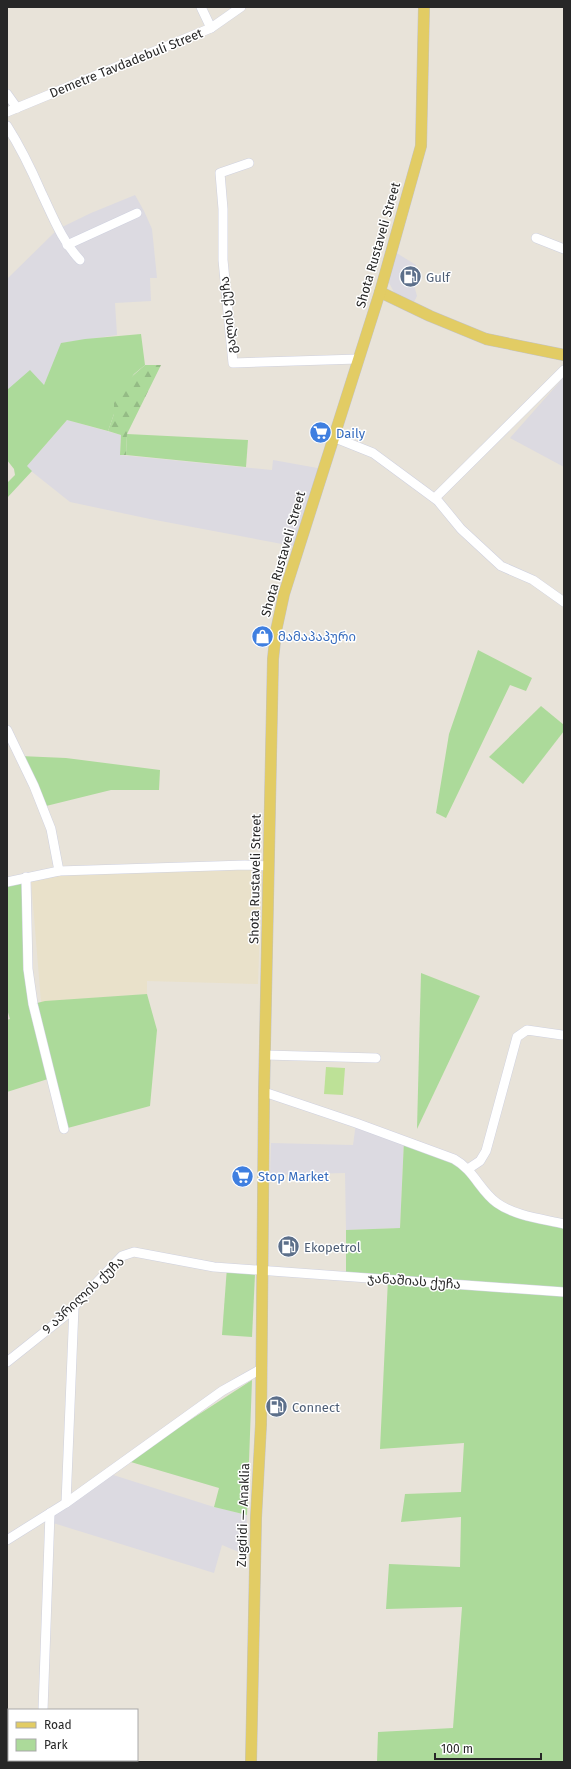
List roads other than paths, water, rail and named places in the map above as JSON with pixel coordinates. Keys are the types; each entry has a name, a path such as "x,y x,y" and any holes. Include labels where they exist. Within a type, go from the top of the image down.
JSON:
{"main road":[{"name":"Shota Rustaveli Street","path":"263,1269 264,1092 272,669 276,631 284,594 380,292 421,146 424,7"},
{"path":"380,292 430,316 486,339 563,353"},
{"name":"Zugdidi — Anaklia","path":"251,1762 263,1269"}],"street":[{"path":"201,7 211,28"},
{"name":"Demetre Tavdadebuli Street","path":"7,112 211,28 241,7"},
{"path":"7,94 17,108"},
{"path":"7,126 22,151 67,245 80,260"},
{"name":"გალის ქუჩა","path":"249,163 220,173 223,209 223,260 233,363 358,359"},
{"path":"67,245 137,213"},
{"path":"536,238 564,249"},
{"path":"435,498 564,370"},
{"path":"333,438 373,453 435,498 461,529 501,566 533,580 564,602"},
{"path":"7,730 34,786 48,822 59,871"},
{"path":"7,882 59,871 245,865 269,866"},
{"path":"26,877 28,969 33,1004 64,1129"},
{"path":"468,1169 480,1161 486,1151 517,1037 528,1030 562,1035"},
{"path":"265,1055 376,1058"},
{"path":"264,1092 356,1123 454,1159 468,1169 493,1199 501,1205 518,1212 564,1224"},
{"name":"9 აპრილის ქუჩა","path":"7,1362 66,1315 122,1256 134,1252 148,1253 214,1266 263,1269"},
{"name":"ჯანაშიას ქუჩა","path":"263,1269 564,1292"},
{"path":"66,1503 74,1307"},
{"path":"7,1540 66,1503 222,1391 261,1369"},
{"path":"43,1709 50,1513"}],"place":[{"name":"Gulf","path":"410,277"},
{"name":"Daily","path":"320,433"},
{"name":"მამაპაპური","path":"263,636"},
{"name":"Stop Market","path":"242,1176"},
{"name":"Ekopetrol","path":"288,1247"},
{"name":"Connect","path":"276,1407"}]}
